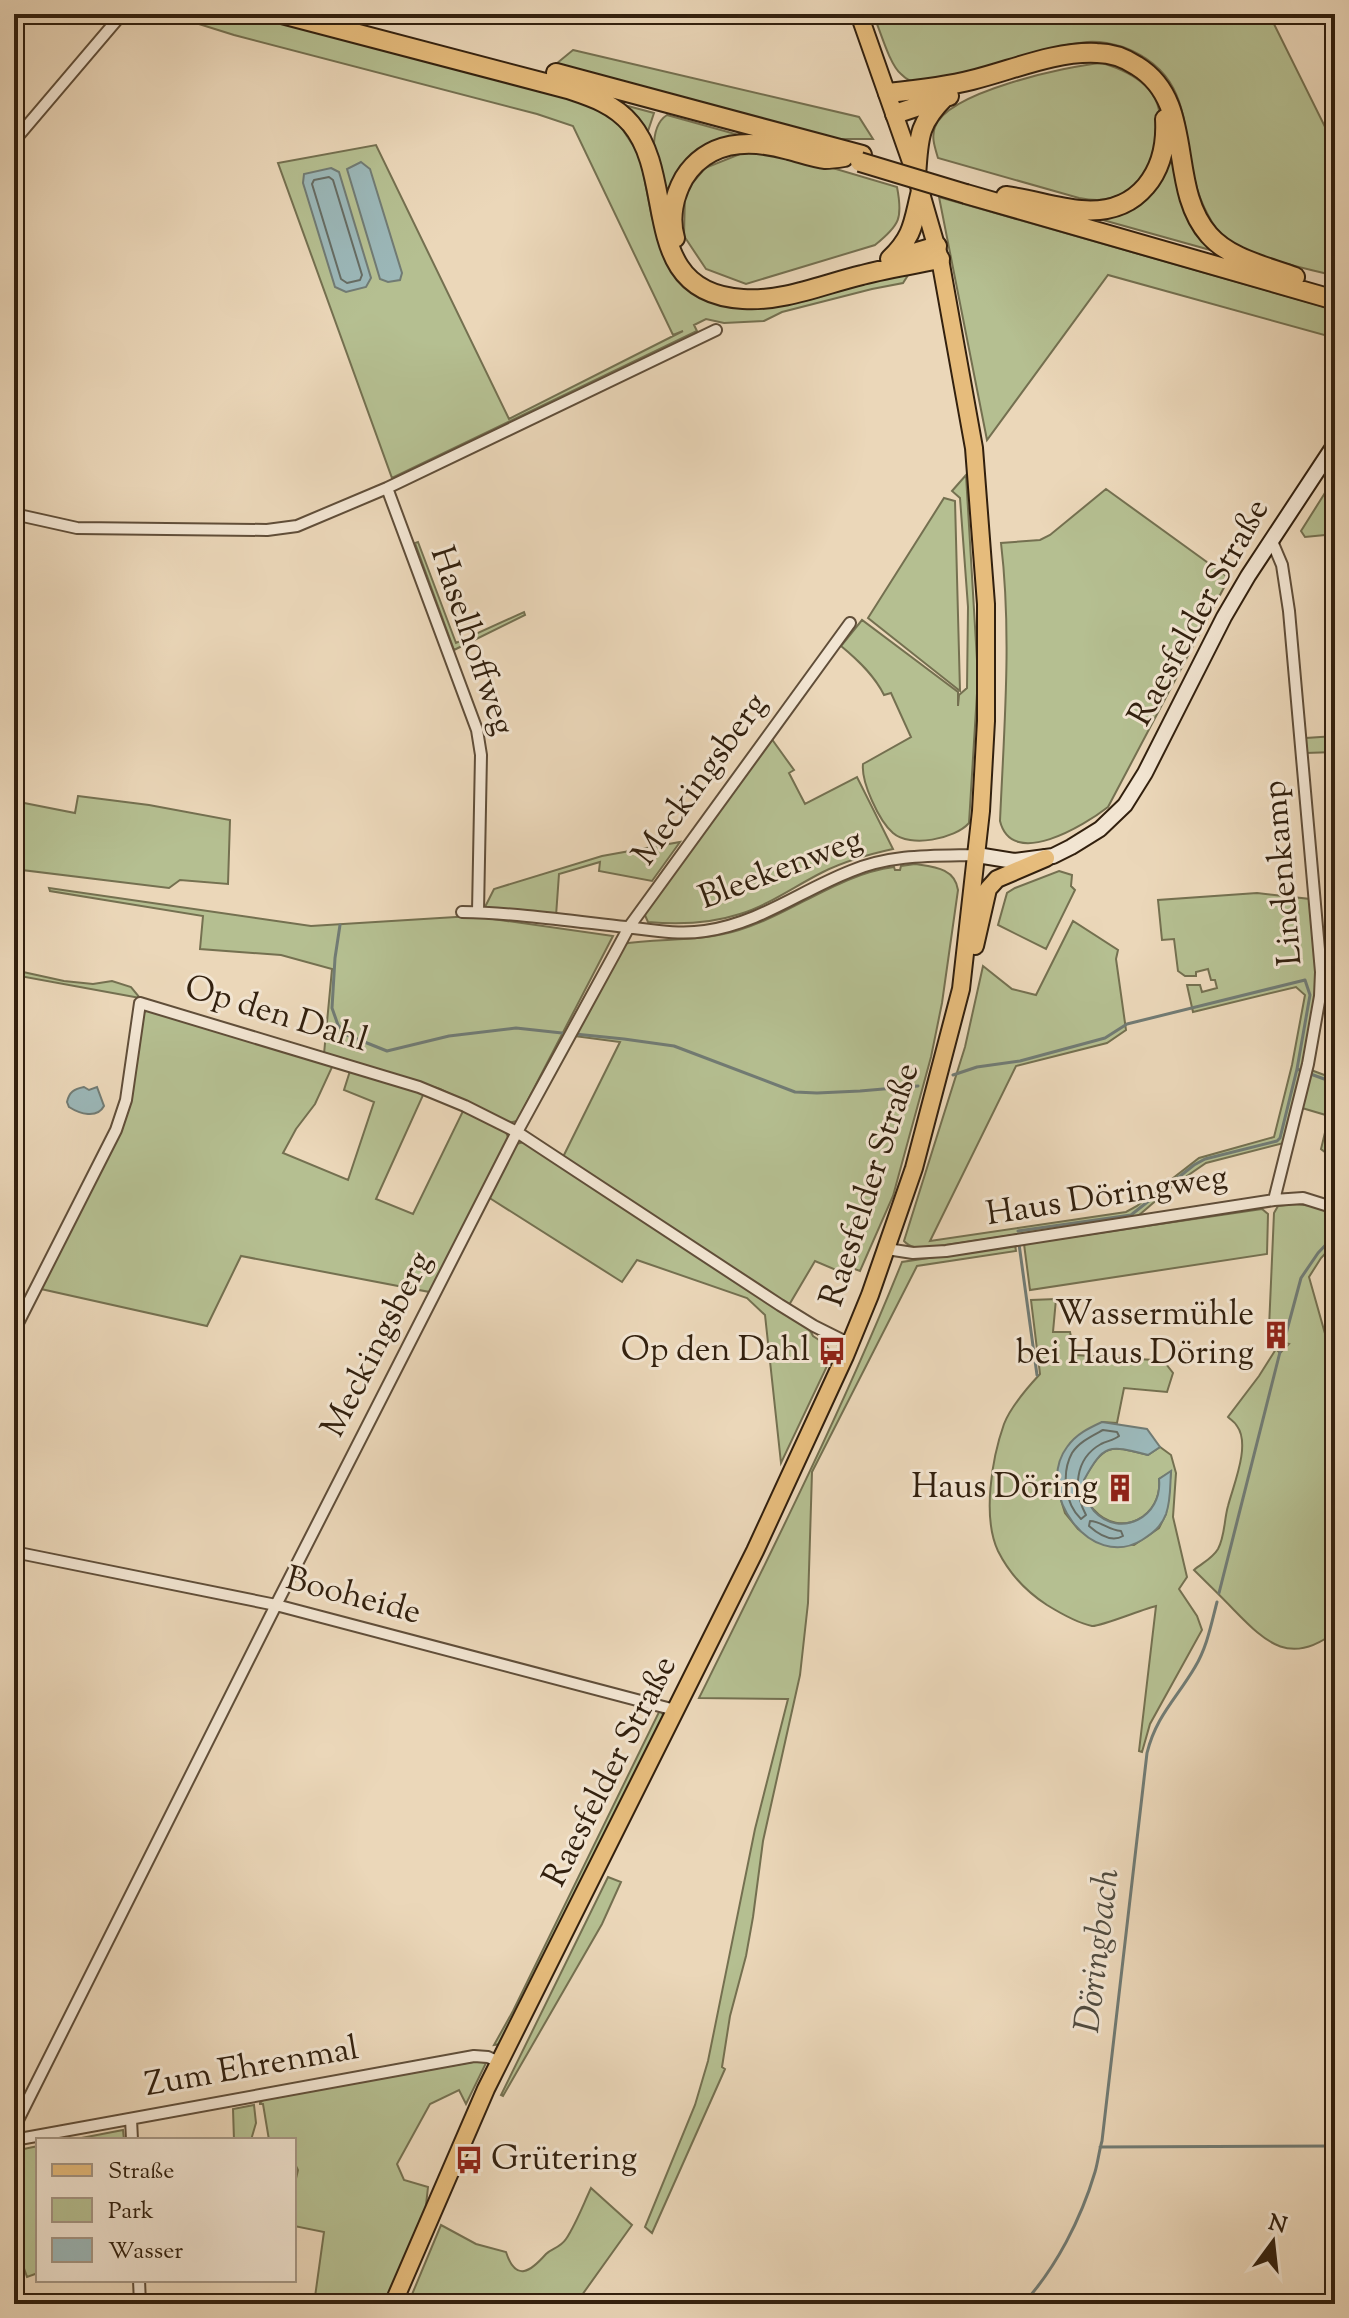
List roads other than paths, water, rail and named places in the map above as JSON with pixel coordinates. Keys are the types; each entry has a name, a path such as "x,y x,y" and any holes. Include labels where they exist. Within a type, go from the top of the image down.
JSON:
{"highway":[{"path":"282,14 856,158"},
{"path":"321,14 552,72 966,189 1335,300"},
{"path":"420,49 591,96 619,112 632,125 648,155 664,234 671,253 686,274 712,292 740,299 771,297 938,253"},
{"path":"888,93 953,85 1078,53 1100,53 1129,61 1146,72 1168,100 1187,195 1207,233 1233,253 1295,277"},
{"path":"895,114 1012,74 1092,59 1111,62 1135,73 1147,83 1160,103 1165,117 1163,157 1155,175 1127,203 1111,209 1079,210 966,189"},
{"path":"890,259 911,233 919,184 921,131 925,120 945,97"},
{"path":"856,158 824,159 754,143 735,143 720,148 695,165 677,190 673,232 679,249 691,268 702,278 724,289 743,293 780,289 890,259 938,253"},
{"path":"1006,196 1335,288"}],"main road":[{"path":"859,14 919,184 938,253 974,448 987,617 986,708 977,855"},
{"name":"Raesfelder Straße","path":"393,2304 499,2062 808,1440 850,1344 914,1168 961,989 977,855 1014,861 1046,858 1088,838 1125,805 1145,773 1224,617 1271,539 1335,444"},
{"path":"961,989 976,943 988,889 997,879 1046,858"}],"street":[{"path":"14,141 122,14"},
{"path":"1329,14 1335,25"},
{"path":"14,514 77,528 267,530 297,526 387,488 716,330"},
{"name":"Haselhoffweg","path":"387,488 477,730 481,755 478,912"},
{"name":"Lindenkamp","path":"1271,539 1282,565 1289,611 1321,972 1308,1064 1274,1200"},
{"name":"Meckingsberg","path":"14,2128 517,1132 629,927 850,623"},
{"name":"Bleekenweg","path":"462,912 681,933 718,929 764,914 851,870 879,861 928,855 977,855"},
{"name":"Op den Dahl","path":"14,1331 116,1130 126,1100 140,1003 440,1095 517,1132 803,1319 850,1344"},
{"name":"Haus Döringweg","path":"887,1249 913,1253 946,1251 1274,1200 1303,1198 1335,1208"},
{"name":"Booheide","path":"14,1552 276,1605 675,1710"},
{"name":"Zum Ehrenmal","path":"14,2140 474,2056 499,2062"},
{"path":"131,2119 132,2138"},
{"path":"139,2282 140,2304"}],"water":[{"path":"361,162 370,169 402,273 400,280 388,282 380,279 347,169"},
{"path":"331,168 339,172 371,278 366,287 346,292 335,287 303,183 304,174"},
{"path":"84,1087 89,1090 97,1087 104,1106 97,1113 83,1113 69,1107 67,1102 71,1093"},
{"path":"1102,1422 1147,1429 1160,1447 1148,1455 1124,1449 1109,1450 1097,1459 1084,1480 1092,1508 1104,1519 1116,1523 1138,1520 1154,1504 1159,1479 1171,1471 1169,1503 1162,1523 1142,1540 1122,1547 1104,1545 1087,1536 1073,1522 1057,1485 1059,1465 1067,1447 1079,1435"}],"waterway":[{"path":"340,925 332,1008 338,1025 347,1035 387,1051 449,1036 516,1028 562,1033"},
{"path":"953,1075 977,1067 1020,1061 1105,1038 1127,1024 1305,980 1310,995 1297,1069"},
{"path":"575,1034 674,1046 795,1092 918,1086"},
{"path":"1018,1231 1131,1215 1205,1159 1277,1141 1297,1069 1335,1083"},
{"name":"Döringbach","path":"1283,1345 1301,1278 1335,1235"},
{"path":"1019,1244 1037,1375"},
{"name":"Döringbach","path":"1219,1593 1280,1352"},
{"name":"Döringbach","path":"1023,2304 1066,2242 1095,2172 1102,2141 1147,1753 1161,1718 1199,1659 1217,1602"},
{"path":"1100,2147 1335,2146"}],"place":[{"name":"Wassermühle bei Haus Döring","path":"1276,1335"},
{"name":"Op den Dahl","path":"832,1351"},
{"name":"Haus Döring","path":"1120,1488"},
{"name":"Grütering","path":"469,2160"}]}
